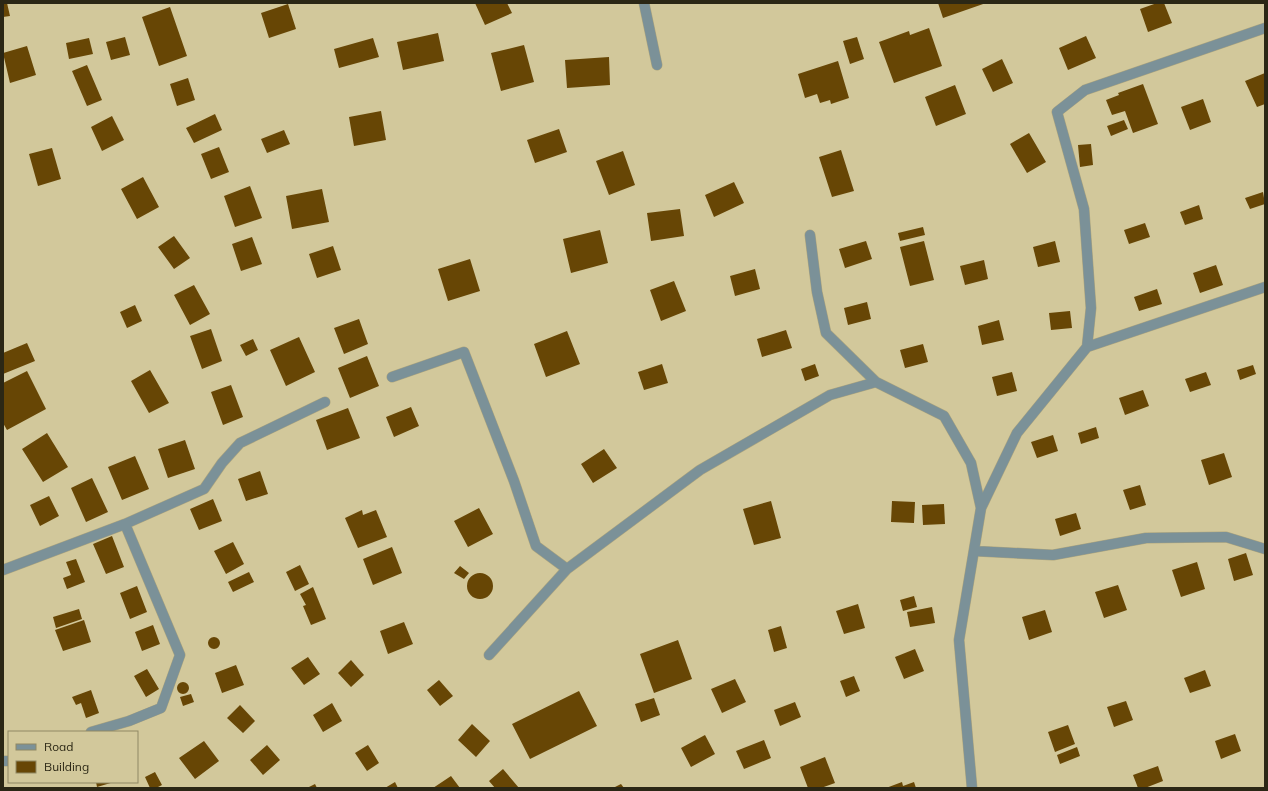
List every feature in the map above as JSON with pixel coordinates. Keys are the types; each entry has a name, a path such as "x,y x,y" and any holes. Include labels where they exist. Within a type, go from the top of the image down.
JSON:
{"street":[{"path":"644,3 658,65"},
{"path":"1087,347 1091,308 1084,209 1057,112 1085,90 1265,28"},
{"path":"810,235 817,292 826,333 876,382 944,416 971,463 981,508"},
{"path":"972,788 959,640 981,508 1017,433 1087,347 1265,287"},
{"path":"392,377 464,352 514,481 536,546 567,569"},
{"path":"489,655 567,569 700,470 830,395 876,382"},
{"path":"3,570 125,524 204,489 222,463 240,443 325,402"},
{"path":"94,731 129,721 161,708 180,656 125,524"},
{"path":"974,551 1053,555 1146,538 1212,537 1226,537 1265,549"}],"building":[{"path":"3,3 7,3 10,16 3,17"},
{"path":"475,3 507,3 512,13 485,25"},
{"path":"938,3 986,3 943,18"},
{"path":"1157,3 1164,3 1172,23 1148,32 1140,9"},
{"path":"288,4 296,29 269,38 261,13"},
{"path":"170,7 187,56 159,66 142,17"},
{"path":"929,28 942,66 894,83 879,42 909,31 910,35"},
{"path":"438,33 444,61 403,70 397,42"},
{"path":"1086,36 1096,58 1068,70 1059,48"},
{"path":"125,37 130,55 111,60 106,42"},
{"path":"857,37 864,59 850,64 843,41"},
{"path":"89,38 93,54 69,59 66,43"},
{"path":"373,38 379,57 339,68 334,49"},
{"path":"524,45 534,82 501,91 491,53"},
{"path":"27,46 36,75 10,83 3,53"},
{"path":"609,57 610,85 567,88 565,60"},
{"path":"1002,59 1013,83 993,92 982,69"},
{"path":"838,61 849,98 831,104 830,100 820,103 817,94 805,98 798,74"},
{"path":"87,65 102,100 87,106 72,71"},
{"path":"1265,73 1265,104 1257,107 1245,81"},
{"path":"188,78 195,100 177,106 170,84"},
{"path":"1143,84 1158,124 1133,133 1125,111 1112,115 1106,100 1119,95 1118,93"},
{"path":"955,85 966,114 936,126 925,97"},
{"path":"1203,99 1211,122 1190,130 1181,107"},
{"path":"381,111 386,140 354,146 349,117"},
{"path":"215,114 222,130 194,143 186,128"},
{"path":"112,116 124,140 102,151 91,127"},
{"path":"1124,120 1128,129 1111,136 1107,126"},
{"path":"559,129 567,152 535,163 527,140"},
{"path":"284,130 290,144 267,153 261,139"},
{"path":"1029,133 1046,162 1027,173 1010,144"},
{"path":"1091,144 1093,165 1080,167 1078,145"},
{"path":"219,147 229,172 211,179 201,154"},
{"path":"52,148 61,179 38,186 29,154"},
{"path":"841,150 854,191 832,197 819,157"},
{"path":"623,151 635,185 609,195 596,161"},
{"path":"143,177 159,207 137,219 121,189"},
{"path":"734,182 744,203 714,217 705,195"},
{"path":"250,186 262,218 235,227 224,196"},
{"path":"322,189 329,222 292,229 286,196"},
{"path":"1263,192 1265,204 1250,209 1245,198"},
{"path":"1199,205 1203,219 1185,225 1180,212"},
{"path":"680,209 684,236 651,241 647,213"},
{"path":"1145,223 1150,237 1129,244 1124,230"},
{"path":"923,227 925,235 900,241 898,233"},
{"path":"600,230 608,263 571,273 563,239"},
{"path":"174,236 190,258 174,269 158,247"},
{"path":"252,237 262,264 241,271 232,244"},
{"path":"866,241 872,259 845,268 839,249"},
{"path":"924,241 934,280 910,286 900,247"},
{"path":"1055,241 1060,262 1038,267 1033,247"},
{"path":"333,246 341,270 317,278 309,254"},
{"path":"470,259 480,291 448,301 438,269"},
{"path":"984,260 988,279 965,285 960,266"},
{"path":"1216,265 1223,285 1200,293 1193,273"},
{"path":"755,269 760,289 735,296 730,276"},
{"path":"674,281 686,311 661,321 650,290"},
{"path":"194,285 210,314 190,325 174,295"},
{"path":"1157,289 1162,304 1139,311 1134,297"},
{"path":"867,302 871,319 848,325 844,308"},
{"path":"135,305 142,321 127,328 120,312"},
{"path":"1070,311 1072,328 1051,330 1049,313"},
{"path":"359,319 368,344 344,354 334,328"},
{"path":"999,320 1004,340 982,345 978,326"},
{"path":"211,329 222,361 202,369 190,336"},
{"path":"786,330 792,348 762,357 757,339"},
{"path":"567,331 580,364 546,377 534,344"},
{"path":"299,337 315,372 286,386 270,350"},
{"path":"253,339 258,350 246,356 240,345"},
{"path":"27,343 35,361 3,374 3,353"},
{"path":"923,344 928,362 905,368 900,350"},
{"path":"367,356 379,386 350,398 338,368"},
{"path":"662,364 668,383 644,390 638,372"},
{"path":"815,364 819,376 805,381 801,369"},
{"path":"1253,365 1256,374 1240,380 1237,370"},
{"path":"150,370 169,403 149,413 131,381"},
{"path":"27,371 46,409 7,430 3,423 3,383"},
{"path":"1012,372 1017,391 997,396 992,377"},
{"path":"1206,372 1211,385 1190,392 1185,379"},
{"path":"231,385 243,417 223,425 211,392"},
{"path":"1143,390 1149,406 1125,415 1119,398"},
{"path":"411,407 419,426 394,437 386,417"},
{"path":"348,408 360,438 327,450 316,420"},
{"path":"1096,427 1099,438 1081,444 1078,433"},
{"path":"47,433 68,467 43,482 22,449"},
{"path":"1053,435 1058,451 1037,458 1031,442"},
{"path":"185,440 195,469 168,478 158,449"},
{"path":"604,449 617,468 593,483 581,464"},
{"path":"1224,453 1232,477 1209,485 1201,460"},
{"path":"135,456 149,489 122,500 108,467"},
{"path":"260,471 268,494 246,501 238,479"},
{"path":"92,478 108,512 86,522 71,488"},
{"path":"1140,485 1146,505 1130,510 1123,490"},
{"path":"49,496 59,516 40,526 30,505"},
{"path":"213,499 222,521 199,530 190,509"},
{"path":"771,501 781,538 754,545 743,509"},
{"path":"892,501 915,502 914,523 891,522"},
{"path":"944,504 945,524 923,525 922,505"},
{"path":"479,508 493,534 468,547 454,521"},
{"path":"362,510 363,515 376,510 387,537 358,548 345,518"},
{"path":"1076,513 1081,529 1060,536 1055,519"},
{"path":"112,536 124,567 106,574 93,544"},
{"path":"233,542 244,564 226,574 214,551"},
{"path":"392,547 402,573 373,585 363,559"},
{"path":"1246,553 1253,575 1234,581 1228,559"},
{"path":"76,559 85,582 67,589 63,578 71,575 66,562"},
{"path":"1197,562 1205,589 1181,597 1172,570"},
{"path":"300,565 309,584 295,591 286,572"},
{"path":"460,566 469,573 464,579 454,573"},
{"path":"249,572 254,582 233,592 228,582"},
{"path":"480,573 489,577 493,586 489,595 480,599 471,595 467,586 471,577"},
{"path":"1118,585 1127,610 1104,618 1095,592"},
{"path":"137,586 147,612 130,619 120,593"},
{"path":"313,587 326,619 311,625 303,606 306,605 300,594"},
{"path":"914,596 917,607 903,611 900,600"},
{"path":"858,604 865,628 844,634 836,611"},
{"path":"932,607 935,623 910,627 907,612"},
{"path":"79,609 82,619 56,628 53,617"},
{"path":"1045,610 1052,632 1029,640 1022,617"},
{"path":"84,620 91,642 63,651 55,630"},
{"path":"404,622 413,644 388,654 380,631"},
{"path":"153,625 160,644 142,651 135,632"},
{"path":"781,626 787,648 774,652 768,630"},
{"path":"216,637 219,638 219,648 212,649 209,648 208,641 209,638"},
{"path":"678,640 692,679 654,693 640,654"},
{"path":"915,649 924,671 904,679 895,657"},
{"path":"308,657 320,674 304,685 291,668"},
{"path":"351,660 364,675 351,687 338,673"},
{"path":"236,665 244,685 222,693 215,673"},
{"path":"147,669 159,689 146,697 134,676"},
{"path":"1205,670 1211,686 1190,693 1184,678"},
{"path":"854,676 860,691 846,697 840,681"},
{"path":"735,679 746,702 722,713 711,689"},
{"path":"439,680 453,696 440,706 427,690"},
{"path":"185,682 188,683 188,693 181,694 178,693 177,686 178,683"},
{"path":"91,690 99,713 86,718 81,703 76,705 72,697"},
{"path":"579,691 597,726 530,759 512,724"},
{"path":"191,694 194,702 183,706 180,697"},
{"path":"654,698 660,715 641,722 635,704"},
{"path":"1126,701 1133,720 1114,727 1107,707"},
{"path":"795,702 801,717 780,726 774,710"},
{"path":"332,703 342,721 323,732 313,715"},
{"path":"240,705 255,721 243,733 227,718"},
{"path":"472,724 490,741 476,757 458,740"},
{"path":"1068,725 1075,744 1055,752 1048,732"},
{"path":"1235,734 1241,751 1221,759 1215,741"},
{"path":"705,735 715,754 691,767 681,748"},
{"path":"764,740 771,758 744,769 736,751"},
{"path":"204,741 219,761 195,779 179,758"},
{"path":"267,745 280,760 263,775 250,760"},
{"path":"368,745 379,763 367,771 355,753"},
{"path":"1077,747 1080,756 1060,764 1057,755"},
{"path":"825,757 835,783 821,788 808,788 800,767"},
{"path":"1158,766 1163,781 1145,788 1138,788 1133,775"},
{"path":"503,769 519,788 495,788 489,781"},
{"path":"155,772 162,785 156,788 150,788 145,777"},
{"path":"451,776 460,788 433,788"},
{"path":"395,782 398,788 385,788"},
{"path":"902,782 903,786 914,782 916,788 886,788"},
{"path":"96,783 111,783 97,787"},
{"path":"315,784 317,788 307,788"},
{"path":"621,784 624,788 613,788"}]}
